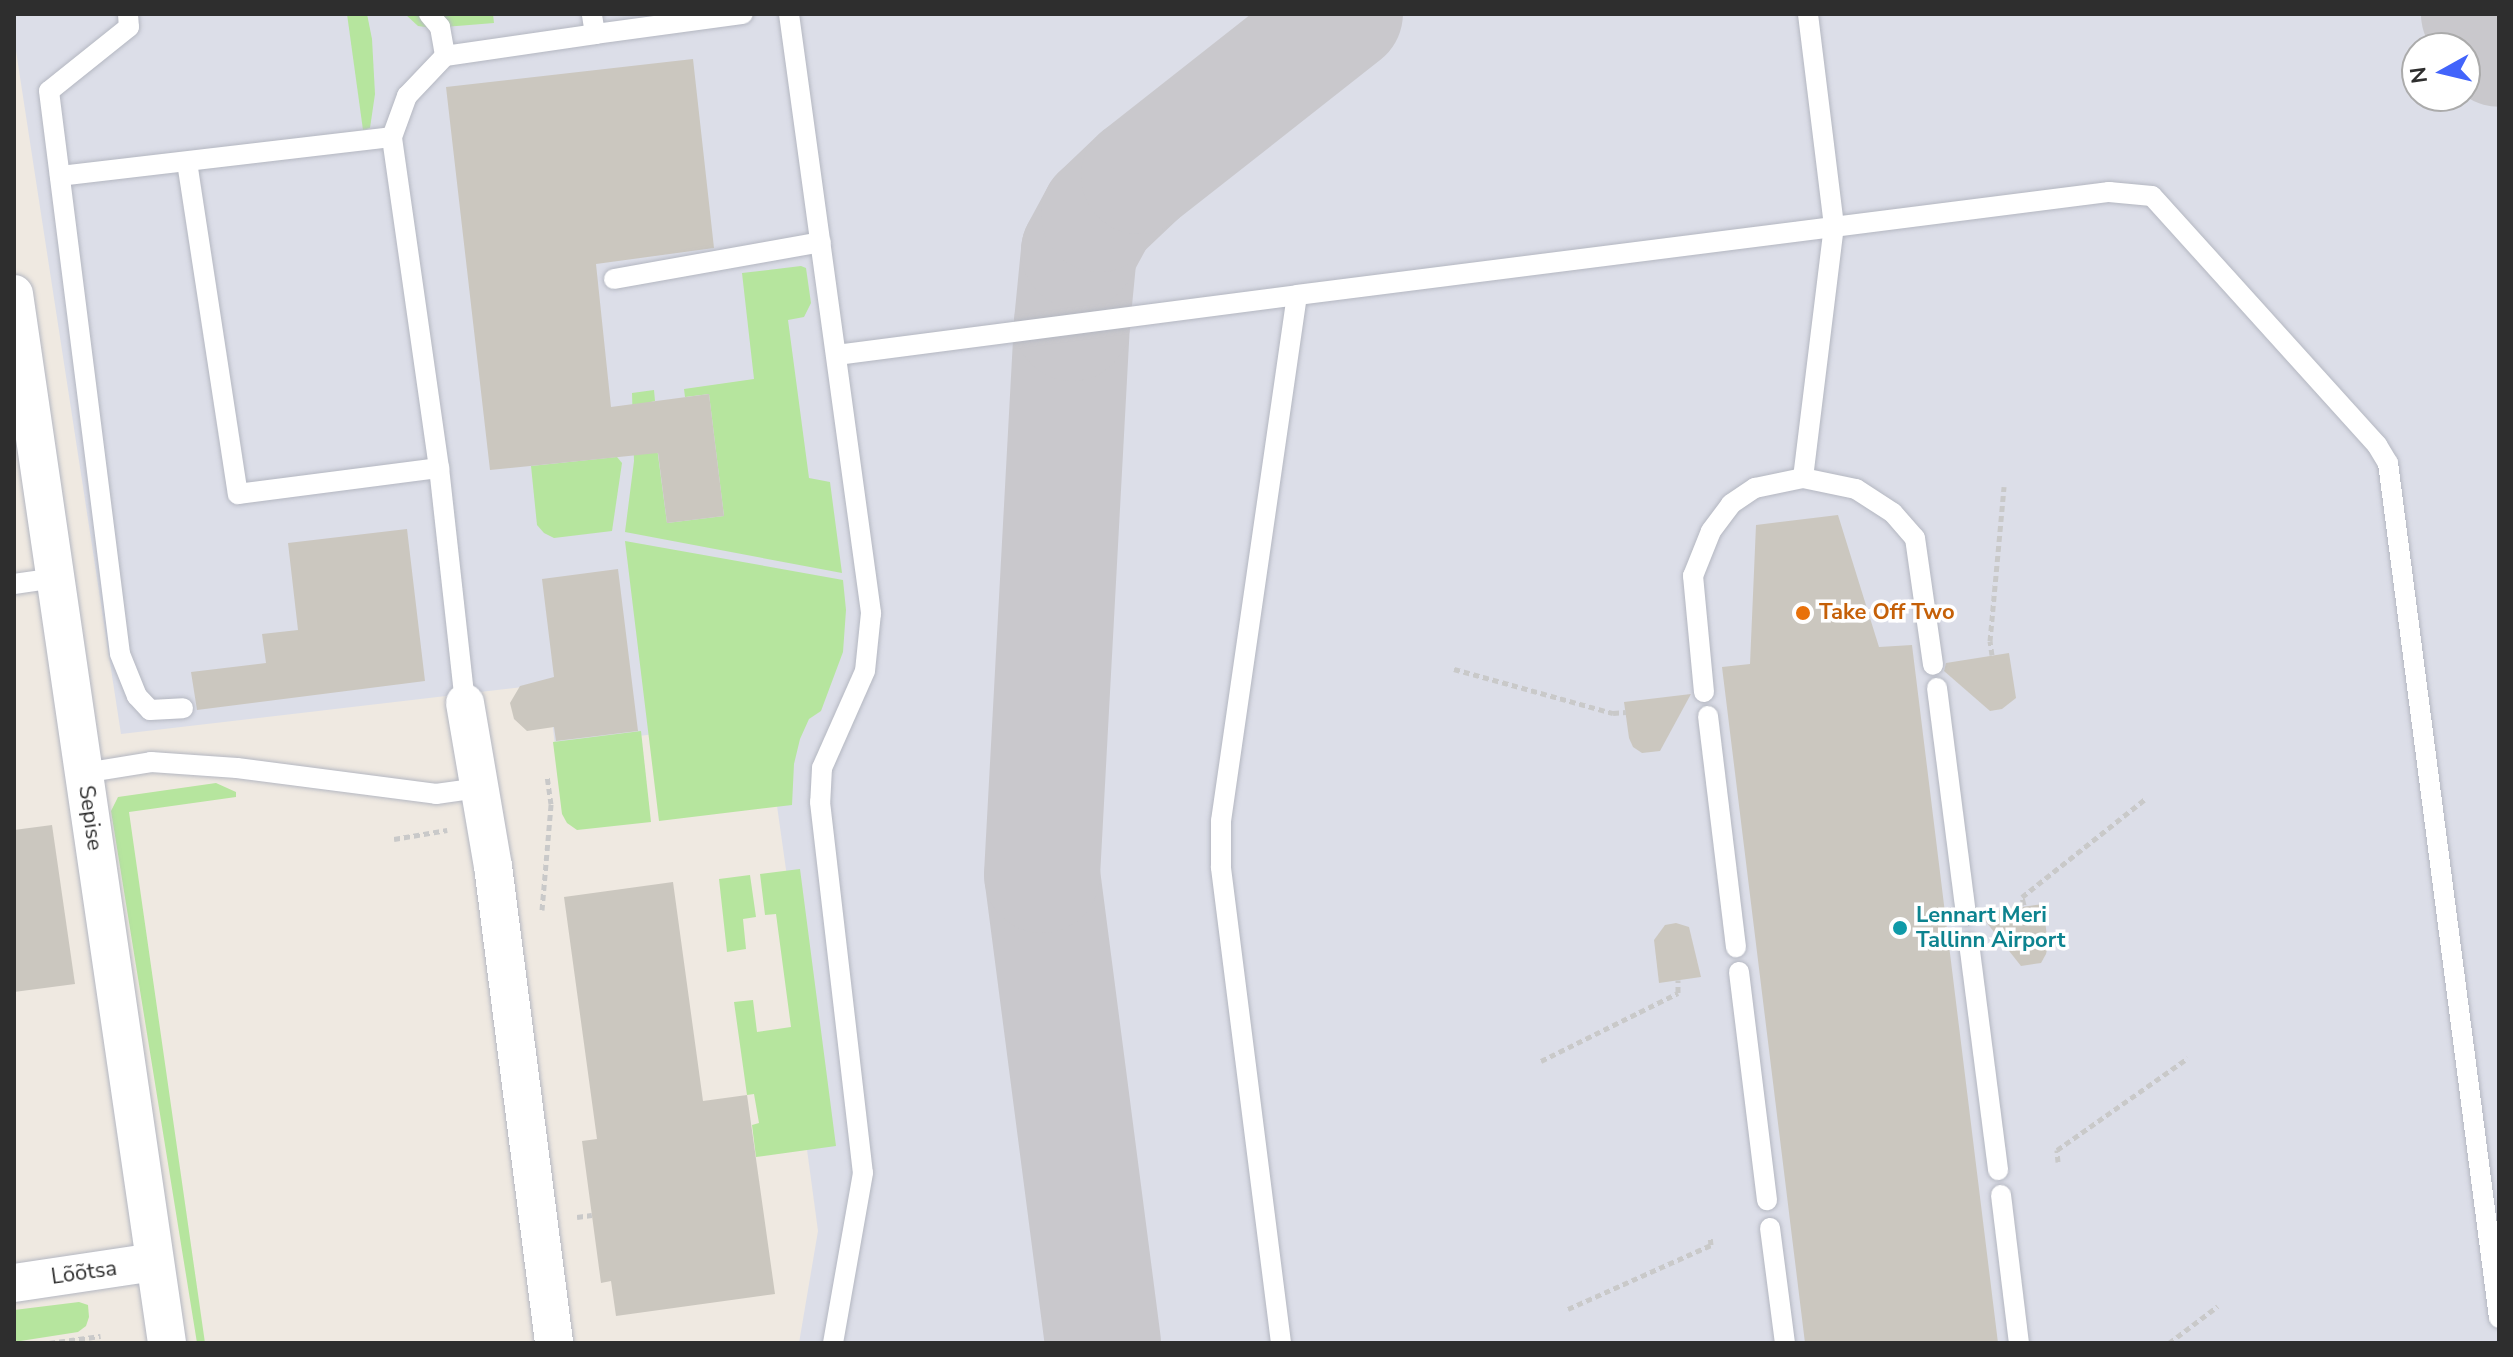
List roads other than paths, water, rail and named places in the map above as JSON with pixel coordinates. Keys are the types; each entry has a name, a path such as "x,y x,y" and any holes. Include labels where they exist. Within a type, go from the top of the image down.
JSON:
{"street":[{"name":"Sepise","path":"14,294 167,1343"},
{"path":"465,703 493,866 554,1343"},
{"name":"Lõõtsa","path":"14,1283 154,1262"}],"lane":[{"path":"128,14 129,27 49,91 120,654 137,696 150,710 183,708"},
{"path":"429,14 440,27 445,56"},
{"path":"465,703 439,468 392,137 407,96 445,56 593,24 743,14"},
{"path":"789,14 837,355 871,628 865,671 822,768 820,802 863,1173 833,1343"},
{"path":"1803,478 1834,226 1808,14"},
{"path":"60,176 392,137"},
{"path":"187,162 238,494 439,468"},
{"path":"837,355 2109,192 2152,196 2187,231 2382,454 2391,482 2499,1318"},
{"path":"614,279 821,242"},
{"path":"1281,1343 1221,867 1221,821 1297,295"},
{"path":"1704,692 1693,576 1711,531 1731,504 1755,488 1803,478 1856,489 1893,513 1915,538 1933,665"},
{"path":"14,584 55,578"},
{"path":"1937,688 1966,915"},
{"path":"1708,716 1736,947"},
{"path":"84,773 151,762 191,768 237,768 436,794 478,788"},
{"path":"1969,943 1998,1170"},
{"path":"1739,972 1767,1200"},
{"path":"2001,1195 2019,1343"},
{"path":"1770,1228 1785,1343"}],"place":[{"name":"Take Off Two","path":"1803,613"},
{"name":"Lennart Meri Tallinn Airport","path":"1900,928"}]}
